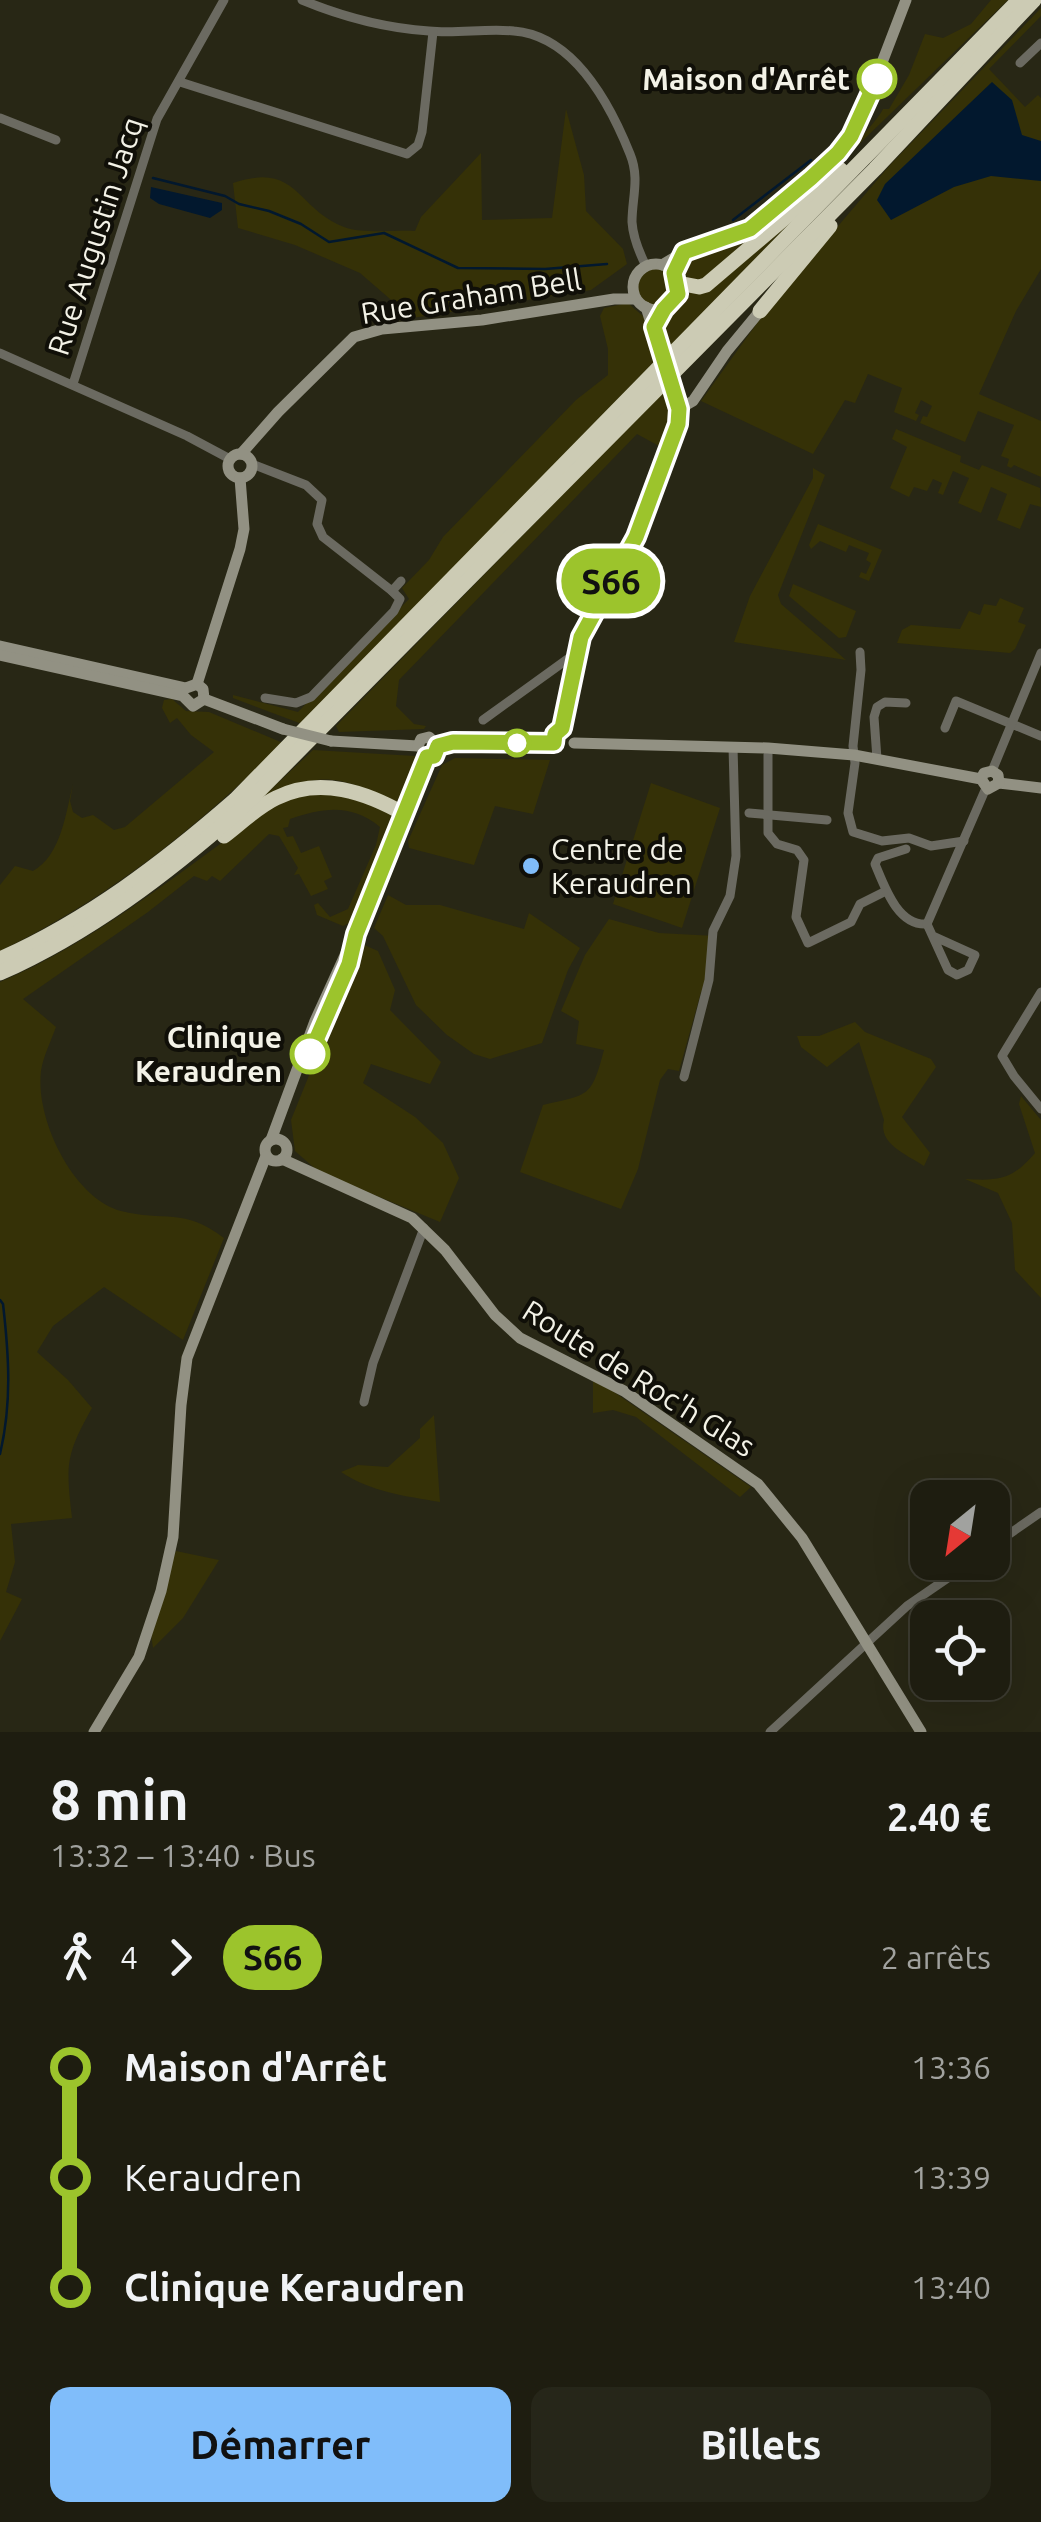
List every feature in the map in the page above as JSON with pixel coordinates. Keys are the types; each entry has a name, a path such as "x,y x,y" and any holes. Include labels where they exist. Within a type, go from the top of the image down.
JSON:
{"highway":[{"path":"0,959 54,932 124,889 235,800 1019,0"},
{"path":"130,901 215,832 292,760 676,367 876,169 1034,0"},
{"path":"676,278 698,287 706,285 857,156 880,144"},
{"path":"760,311 876,169"},
{"path":"0,973 60,944 130,901 276,798 313,787 334,787 356,792 406,814"}],"street":[{"name":"Rue Augustin Jacq","path":"73,384 157,119 224,0"},
{"path":"302,0 363,21 433,32 518,31 548,42 576,62 631,156 637,182 632,222 636,245 646,266"},
{"path":"438,746 453,742 554,743 562,750 570,749 576,653 587,624 641,525 678,424 675,393 654,327 638,297 637,273 646,266 662,264 684,252 750,229 838,153 860,120 906,0"},
{"path":"180,82 408,154 418,145 422,132 433,32"},
{"path":"1020,63 1041,43"},
{"path":"0,118 56,140"},
{"path":"654,327 675,299 684,252"},
{"path":"662,264 676,278"},
{"path":"638,297 664,309"},
{"name":"Rue Graham Bell","path":"189,690 240,549 244,529 244,465 257,436 354,337 382,329 482,320 638,297"},
{"path":"679,409 692,401 760,311"},
{"path":"0,354 244,465 306,485 319,494 322,502 319,532 400,599 394,611 311,696 296,704 265,698"},
{"path":"392,591 401,582"},
{"path":"0,646 189,690"},
{"path":"860,652 848,813 853,832 882,841 909,838 931,846 964,842"},
{"path":"483,720 576,653"},
{"path":"927,924 1041,653"},
{"path":"0,656 189,690 204,689 204,699"},
{"path":"189,690 193,706 204,699"},
{"path":"204,699 282,729 331,741 418,746"},
{"path":"877,759 877,707 886,702 906,703"},
{"path":"945,728 956,702 1041,736"},
{"path":"554,743 555,734 569,730 854,755 1041,788"},
{"path":"429,736 438,746 434,756 427,757 421,755 418,746 421,739 429,736"},
{"path":"684,1077 709,980 714,931 730,896 736,856 733,747"},
{"path":"768,748 772,840 798,850 804,860 796,917 808,943 851,922 860,904 886,891"},
{"path":"94,1732 139,1658 161,1591 173,1538 187,1358 256,1182 277,1150 283,1120 349,964 356,934 427,757"},
{"path":"749,814 827,820"},
{"path":"906,848 878,858 876,864 886,891 907,921 927,924"},
{"path":"927,924 948,970 957,975 968,970 975,955 933,936"},
{"path":"1041,992 1002,1056 1041,1109"},
{"name":"Route de Roc'h Glas","path":"277,1150 311,1173 396,1209 424,1228 495,1314 520,1338 624,1390 758,1484 802,1538 921,1732"},
{"path":"364,1402 377,1350 424,1228"},
{"path":"1010,1534 1041,1512"},
{"path":"770,1732 906,1606 944,1580"}],"shaded area":[{"path":"991,0 1008,0 824,178 706,280 688,279 683,270 693,256 754,233 840,159 883,109 889,109 909,75 925,34 943,38 971,24"},
{"path":"1041,8 1041,16 989,69 1025,107 1038,95 1041,98 1041,269 1016,311 979,394 1041,421 1041,477 1014,465 1007,466 1009,459 1001,456 1014,425 978,411 965,442 920,423 932,406 921,400 916,421 894,412 902,388 868,374 855,403 845,400 813,454 701,401 765,312 890,165"},
{"path":"566,109 584,175 586,211 623,249 627,264 591,290 412,318 360,273 295,245 238,228 233,183 271,178 295,190 328,219 344,227 415,231 421,217 481,153 482,220 552,218"},
{"path":"815,199 667,349 661,326 666,316 692,290"},
{"path":"656,267 669,273 675,286 669,299 656,305 643,299 637,286 643,273"},
{"path":"628,303 644,317 656,360 302,724 233,698 298,712 409,599 402,588 429,560 443,537 576,400 608,375 608,349 600,316 604,308"},
{"path":"665,390 668,418 659,446 637,434 399,680 396,706 414,724 426,726 424,729 339,732 336,726"},
{"path":"896,429 961,456 960,462 979,470 982,465 1040,488 1041,507 1030,504 1020,529 997,520 1007,494 991,487 981,513 958,503 969,478 953,471 943,495 938,493 942,483 933,479 927,491 914,487 909,497 890,488 907,447 892,439"},
{"path":"813,468 825,475 778,595 781,604 846,660 734,642 750,596 813,478"},
{"path":"818,524 882,550 869,581 859,577 861,572 866,574 871,563 866,560 869,553 849,545 846,552 820,541 811,549 809,545"},
{"path":"793,584 856,611 846,637 839,638 789,596"},
{"path":"1000,598 1024,608 1018,622 1026,625 1010,653 897,643 902,630 911,625 960,629 969,611 980,615 984,604 996,606"},
{"path":"172,699 186,711 209,712 283,743 218,804 150,859 78,908 0,951 0,885 15,866 33,871 50,855 61,832 73,784 73,812 82,818 93,815 114,830 125,827 214,752 191,735 177,718 170,723 162,708 164,700"},
{"path":"313,750 415,756 416,771 402,806 360,787 326,780 293,786 251,808"},
{"path":"455,758 550,760 533,814 495,806 474,865 409,848 408,841 442,765"},
{"path":"651,783 720,808 682,928 613,904"},
{"path":"306,793 339,793 392,813 356,915 352,915 349,923 343,926 317,915 314,905 318,903 330,917 348,909 380,827 347,811 314,812 290,819 288,827 283,828 287,837 293,836 301,853 319,846 332,877 324,881 328,889 311,896 299,874 294,875 298,868 279,836 269,834 220,881 212,876 207,881 194,876 23,999 56,1027 42,1066 41,1090 51,1133 73,1174 87,1190 121,1211 197,1222 224,1238 183,1340 104,1287 53,1326 37,1352 92,1408 70,1461 72,1518 11,1524 15,1562 6,1592 22,1599 0,1641 0,982 75,944 280,802"},
{"path":"388,895 406,905 440,905 524,929 529,913 580,948 542,1043 490,1059 474,1054 447,1035 416,1005 383,936 374,928"},
{"path":"609,919 659,933 715,936 710,982 701,992 679,1071 668,1069 660,1080 638,1169 621,1209 520,1172 543,1105 580,1095 596,1077 604,1050 576,1044 579,1021 561,1011 585,955"},
{"path":"362,944 378,951 395,990 390,1010 441,1062 430,1084 371,1064 363,1083 415,1117 443,1143 459,1178 440,1222 319,1172 295,1151 291,1120"},
{"path":"855,1022 865,1032 931,1059 936,1067 902,1117 930,1153 924,1166 895,1148 885,1136 884,1120 859,1042 827,1067 801,1047 797,1036 819,1036"},
{"path":"1021,1096 1041,1120 1041,1298 1015,1270 1012,1223 998,1193 965,1179 1004,1177 1035,1153 1019,1104"},
{"path":"593,1381 751,1487 740,1497 636,1417 613,1410 593,1413"},
{"path":"434,1415 440,1502 376,1489 341,1472 358,1465 388,1467 420,1438 420,1429"},
{"path":"176,1551 219,1560 183,1618 153,1648 149,1620"}],"water":[{"path":"992,82 1012,100 1022,135 1041,141 1041,181 991,176 954,187 891,220 877,200 885,184"},
{"path":"151,187 222,203 222,210 210,218 159,204 150,198"}],"waterway":[{"path":"733,220 811,160"},
{"path":"153,178 269,211 301,224 329,242 384,233 458,268 545,269 607,264"},
{"path":"0,1300 8,1379 0,1454"}],"bus line":[{"name":"S66","path":"310,1054 349,964 356,934 427,757 434,756 438,746 453,742 554,743 555,734 567,718 581,637 636,537 678,424 679,409 654,327 678,294 674,273 684,252 692,246 750,229 811,178 851,136 877,79"}],"place":[{"name":"Maison d'Arrêt","path":"877,79"},
{"name":"Centre de Keraudren","path":"531,866"},
{"name":"Clinique Keraudren","path":"310,1054"}]}
